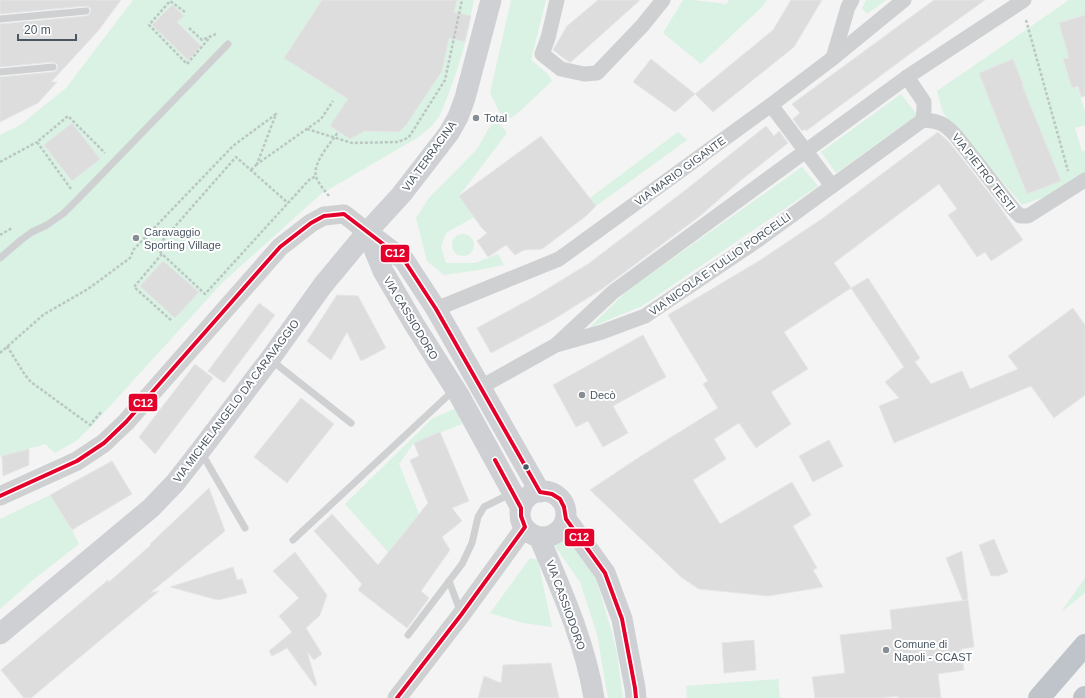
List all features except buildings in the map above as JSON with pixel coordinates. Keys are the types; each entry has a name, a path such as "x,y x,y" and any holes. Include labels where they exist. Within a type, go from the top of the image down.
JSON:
{"highway":[{"path":"1039,698 1085,645"}],"main road":[{"name":"VIA TERRACINA","path":"367,232 400,195 449,133 458,117 465,98 491,0"},
{"path":"367,232 404,260 436,309 540,492"},
{"name":"VIA MICHELANGELO DA CARAVAGGIO","path":"0,634 151,508 175,483 270,359 323,284 367,232"},
{"name":"VIA CASSIODORO","path":"367,232 383,271 455,389 525,516 579,636 593,687 594,698"},
{"path":"540,492 555,494 564,504 566,511 566,519 561,529 554,534 547,536 525,516 524,501 530,496 540,492"},
{"path":"566,519 604,573 622,619 636,698"}],"street":[{"path":"557,0 548,38 542,54 561,69 584,74 597,73 642,26 663,0"},
{"path":"833,58 848,7 852,0"},
{"name":"VIA MARIO GIGANTE","path":"436,309 559,259 771,105 833,58 904,0"},
{"name":"VIA NICOLA E TULLIO PORCELLI","path":"481,388 556,345 613,292 907,77 1022,1"},
{"path":"907,77 924,102 923,120"},
{"path":"771,105 832,186"},
{"name":"VIA NICOLA E TULLIO PORCELLI","path":"556,345 602,332 645,316 758,240 923,120"},
{"name":"VIA PIETRO TESTI","path":"923,120 940,122 947,126 1020,216 1028,216 1079,183"},
{"path":"0,496 77,461 104,443 126,422 280,247 311,223 324,216 344,214 367,232"},
{"path":"397,698 461,615 525,516"}],"lane":[{"path":"0,19 86,11"},
{"path":"0,258 32,232 47,226 64,213 228,44"},
{"path":"0,72 53,67"},
{"path":"270,359 351,423"},
{"path":"293,540 455,389"},
{"path":"200,451 246,528"},
{"path":"408,635 462,564 472,543 478,517 484,507 525,516"},
{"path":"449,581 461,615"}],"path":[{"path":"307,129 352,143 398,142 409,137 445,80 462,0"},
{"path":"185,12 170,1 149,25 187,64 211,36"},
{"path":"1022,1 1079,183"},
{"path":"189,28 202,40 216,34"},
{"path":"251,170 257,164 320,119 333,101"},
{"path":"0,353 43,315 88,289 130,258 134,249 233,146 276,114 257,164"},
{"path":"0,162 37,142 68,116 114,162"},
{"path":"329,196 319,183 316,176 316,168 338,132"},
{"path":"37,142 78,199"},
{"path":"156,248 236,157 288,203"},
{"path":"145,238 205,294 309,180 316,176"},
{"path":"162,254 134,287 172,322"},
{"path":"7,346 31,382 90,425 101,412"}],"green space":[{"name":"Caravaggio Sporting Village","path":"133,0 474,0 464,47 456,73 440,115 432,126 417,138 321,194 222,283 90,428 76,441 55,453 45,444 0,457 0,135 20,125 66,88"},
{"path":"511,0 546,0 531,60 547,73 552,81 511,118 500,113 490,93"},
{"path":"683,0 726,4 729,0 767,0 761,8 701,64 663,33"},
{"path":"866,0 886,0 867,14 862,8"},
{"path":"1069,0 1085,0 1085,15 1059,23 1069,58 1063,60 1072,88 1077,86 1085,112 1085,125 1075,128 1082,151 1085,151 1085,180 1073,187 1022,205 943,113 937,91","holes":["1013,59 1023,84 1014,88 1060,181 1027,194 979,73"]},
{"path":"901,94 917,115 836,173 821,152"},
{"path":"495,118 507,133 459,196 474,217 446,233 441,247 446,263 475,263 498,254 504,265 444,275 427,261 416,218 429,198 477,149"},
{"path":"678,132 687,140 596,206 590,198"},
{"path":"802,167 818,186 642,306 589,328 628,290"},
{"path":"463,234 467,235 473,241 473,249 467,255 463,256 459,255 453,249 452,245 453,241 459,235"},
{"path":"455,409 462,424 414,443 399,464 419,514 388,552 345,504 433,418"},
{"path":"50,495 79,544 34,579 0,609 0,519"},
{"path":"569,537 596,579 617,653 623,698 608,698 597,634 580,582 555,546"},
{"path":"530,558 538,560 552,627 523,623 490,613"},
{"path":"1085,578 1085,593 1061,612"},
{"path":"778,679 780,698 687,698 686,686"}],"transit line":[{"name":"C12","path":"0,496 77,461 104,443 126,422 280,247 311,223 324,216 344,214 404,260 436,309 540,492 552,494 560,499 564,507 566,519 605,573 622,619 636,698"},
{"name":"C12","path":"397,698 461,615 525,527 521,516 521,508 495,460"}],"place":[{"name":"Total","path":"476,118"},
{"name":"Caravaggio Sporting Village","path":"136,238"},
{"name":"Decò","path":"582,395"},
{"name":"Comune di Napoli - CCAST","path":"886,650"}]}
